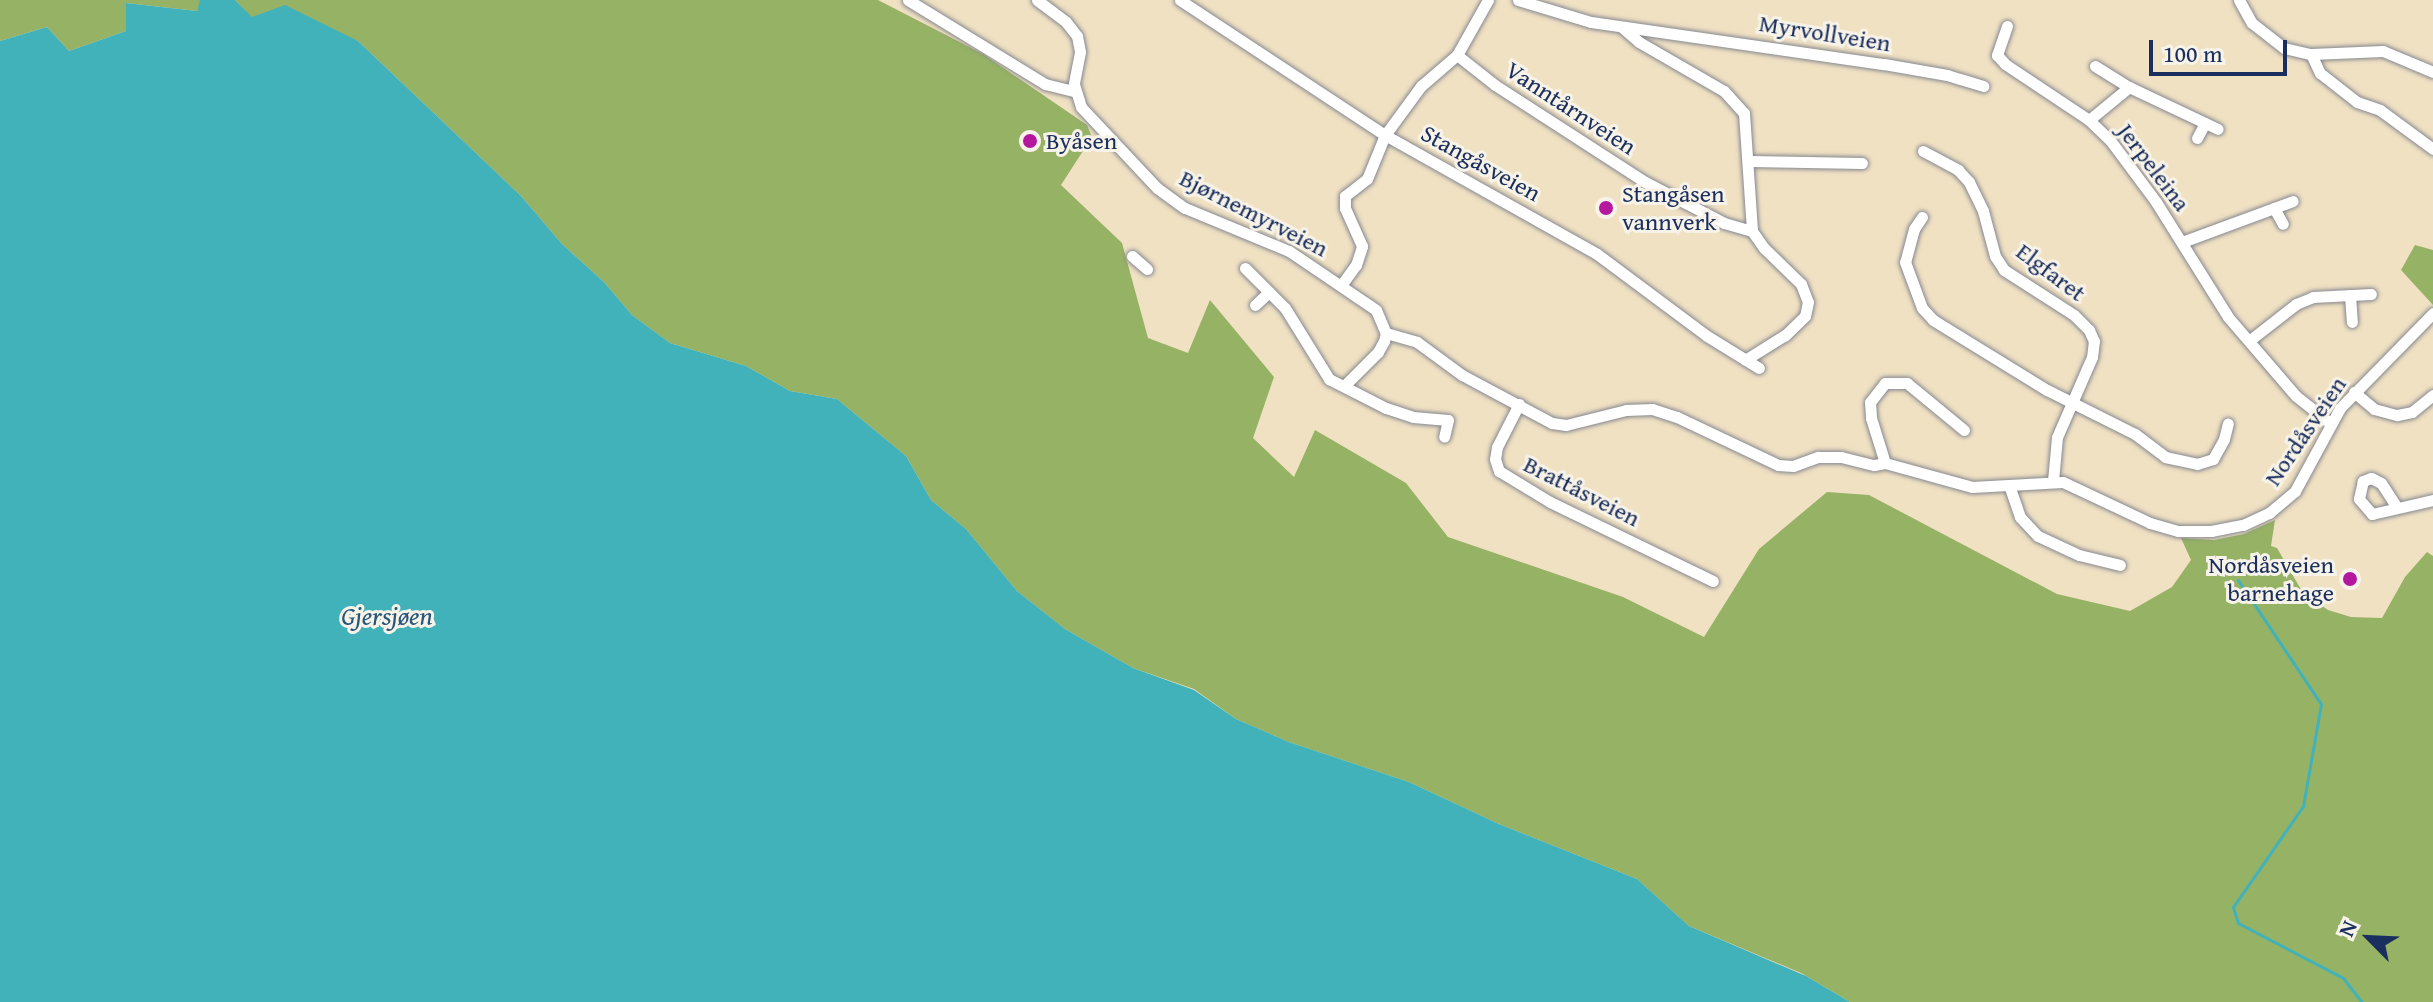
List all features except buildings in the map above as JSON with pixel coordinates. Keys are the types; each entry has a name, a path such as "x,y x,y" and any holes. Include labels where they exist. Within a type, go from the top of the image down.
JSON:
{"street":[{"path":"908,0 1045,84 1074,91 1080,52 1077,36 1066,22 1037,0"},
{"name":"Stangåsveien","path":"1180,0 1385,135 1597,254 1759,368"},
{"path":"1342,284 1356,265 1362,246 1345,208 1345,196 1367,179 1385,135 1421,86 1457,55 1488,0"},
{"name":"Myrvollveien","path":"1518,0 1542,10 1623,28 1884,64 1947,75 1983,86"},
{"path":"2239,0 2252,23 2274,42 2311,54 2371,49 2403,56 2433,72"},
{"name":"Jerpeleina","path":"2007,26 1997,55 2005,64 2089,120 2127,161 2228,317 2296,396 2330,423"},
{"path":"1623,28 1639,42 1724,91 1744,113 1750,161 1752,231 1764,248 1801,284 1808,302 1800,321 1745,360"},
{"path":"2311,54 2320,73 2357,102 2380,110 2433,149"},
{"name":"Vanntårnveien","path":"1457,55 1495,85 1645,182 1724,223 1752,231"},
{"name":"Jerpeleina","path":"2095,66 2129,87 2218,129"},
{"name":"Jerpeleina","path":"2089,120 2129,87"},
{"name":"Bjørnemyrveien","path":"1074,91 1087,114 1168,197 1185,208 1289,251 1342,284 1376,310 1386,333"},
{"path":"2197,138 2205,123"},
{"name":"Elgfaret","path":"1923,151 1931,162 1958,170 1969,182 1983,211 1995,256 2004,270 2067,310 2089,330 2094,341 2092,357 2057,437 2053,481"},
{"path":"1750,161 1862,163"},
{"name":"Jerpeleina","path":"2182,242 2293,201"},
{"path":"2274,208 2283,224"},
{"path":"1922,217 1914,229 1905,262 1922,308 1933,320 2072,402 2135,434 2165,457 2197,464 2213,459 2230,441 2228,423"},
{"path":"1902,219 1914,229"},
{"path":"1132,256 1147,269"},
{"path":"1245,268 1269,292 1303,335 1324,373 1401,413 1448,420 1444,437"},
{"path":"1255,305 1269,292"},
{"path":"2250,340 2296,304 2313,297 2371,294"},
{"path":"2350,295 2352,322"},
{"name":"Nordåsveien","path":"1885,463 1956,485 2053,481 2085,490 2163,527 2193,532 2228,528 2256,520 2280,506 2303,478 2330,423 2354,392 2433,313"},
{"path":"1344,386 1378,352 1386,333 1417,342 1462,375 1552,423 1566,425 1626,410 1662,411 1787,467 1818,457 1841,457 1874,465 1885,463 1869,410 1873,395 1885,383 1901,381 1913,386 1964,430"},
{"path":"2354,392 2374,409 2397,415 2412,412 2433,395"},
{"name":"Brattåsveien","path":"1519,404 1497,447 1495,459 1499,471 1550,502 1713,581"},
{"path":"2009,485 2020,517 2038,536 2079,555 2120,565"},
{"path":"2396,506 2433,500"}],"green space":[{"path":"0,0 200,0 200,3 197,11 126,3 126,31 69,51 47,27 0,41"},
{"path":"235,0 878,0 983,54 1087,125 1092,137 1061,185 1122,243 1148,338 1188,353 1210,300 1274,377 1253,438 1294,477 1315,430 1406,483 1448,537 1623,597 1704,637 1759,549 1827,492 1869,495 2057,594 2130,611 2172,587 2191,560 2181,538 2214,540 2244,534 2275,520 2271,546 2277,548 2303,593 2328,610 2351,617 2382,618 2405,577 2427,552 2433,556 2433,1002 1850,1002 1801,973 1689,926 1637,879 1499,824 1409,782 1289,742 1236,719 1194,689 1133,668 1065,629 1017,591 966,529 931,500 906,456 837,399 790,391 746,366 670,343 632,315 604,282 562,244 521,196 358,41 252,18"},
{"path":"2415,245 2433,250 2433,305 2401,270"}],"water":[{"name":"Gjersjøen","path":"200,0 235,0 252,17 285,5 358,41 521,196 562,244 604,282 632,315 670,343 746,366 790,391 837,399 906,456 931,500 966,529 1017,591 1065,629 1133,668 1194,690 1236,719 1289,742 1409,782 1499,824 1637,879 1689,926 1806,976 1850,1002 0,1002 0,41 47,27 69,51 126,31 126,3 197,11"}],"waterway":[{"path":"2238,580 2321,704 2303,806 2233,907 2238,923 2343,978 2362,1002"}],"place":[{"name":"Byåsen","path":"1030,141"},
{"name":"Stangåsen vannverk","path":"1606,208"},
{"name":"Nordåsveien barnehage","path":"2350,579"}]}
